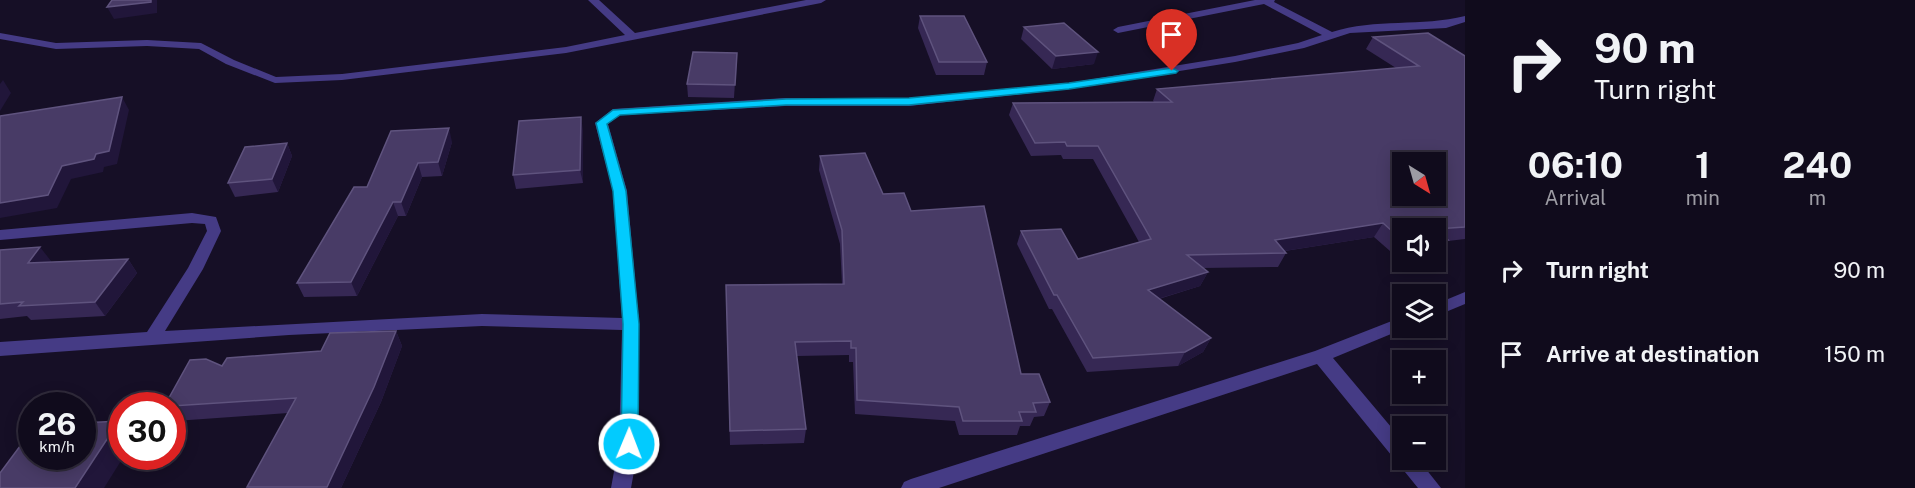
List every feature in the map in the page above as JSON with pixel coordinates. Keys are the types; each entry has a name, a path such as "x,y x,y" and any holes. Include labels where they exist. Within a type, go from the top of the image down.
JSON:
{"street":[{"path":"593,0 632,36"},
{"path":"0,36 56,46 147,43 201,46 230,62 275,80 342,77 467,64 632,36 821,0"},
{"path":"1118,30 1267,0 1330,35"},
{"path":"621,488 629,444 631,324 620,191 601,123 617,112 786,102 909,102 1069,86 1300,46 1349,30 1446,25 1465,20"},
{"path":"0,235 192,218 211,220 214,231 195,269 151,340"},
{"path":"1446,306 1465,298"},
{"path":"0,350 483,320 631,324"},
{"path":"911,488 1321,356 1392,327"},
{"path":"1321,356 1392,442"},
{"path":"1415,470 1431,488"}],"building":[{"path":"112,0 151,0 151,2 107,7"},
{"path":"920,16 964,16 987,62 939,62"},
{"path":"1064,23 1098,52 1056,56 1024,27"},
{"path":"1428,33 1465,56 1465,227 1446,228 1446,218 1392,218 1392,231 1383,223 1275,240 1286,253 1187,255 1208,272 1148,290 1211,338 1185,352 1093,358 1057,295 1054,295 1021,231 1061,229 1078,259 1151,239 1098,146 1067,146 1065,142 1035,143 1013,103 1172,102 1157,89 1419,66 1373,37"},
{"path":"693,52 737,53 735,85 687,84"},
{"path":"122,97 109,151 96,154 94,159 62,166 48,195 0,203 0,116"},
{"path":"581,117 580,170 513,175 519,121"},
{"path":"449,128 438,162 418,163 401,202 393,202 351,282 297,283 354,187 367,187 391,131"},
{"path":"287,143 272,179 228,183 245,147"},
{"path":"865,153 883,194 904,193 911,211 984,206 1021,374 1039,374 1050,402 1033,403 1036,412 1019,412 1022,421 963,421 959,407 857,400 856,348 851,348 851,341 795,342 806,429 730,431 726,285 844,284 842,230 820,156"},
{"path":"40,247 28,263 128,259 95,302 19,306 23,302 0,304 0,250"},
{"path":"396,331 374,387 327,487 247,487 296,398 186,405 186,392 172,392 190,360 206,359 222,366 227,358 321,351 330,333"},
{"path":"96,422 108,422 108,438 96,456"},
{"path":"18,449 18,470 87,470 75,488 0,488 0,473"}],"route":[{"path":"629,444 631,324 620,191 601,123 617,112 786,102 909,102 1069,86 1172,71"}]}
